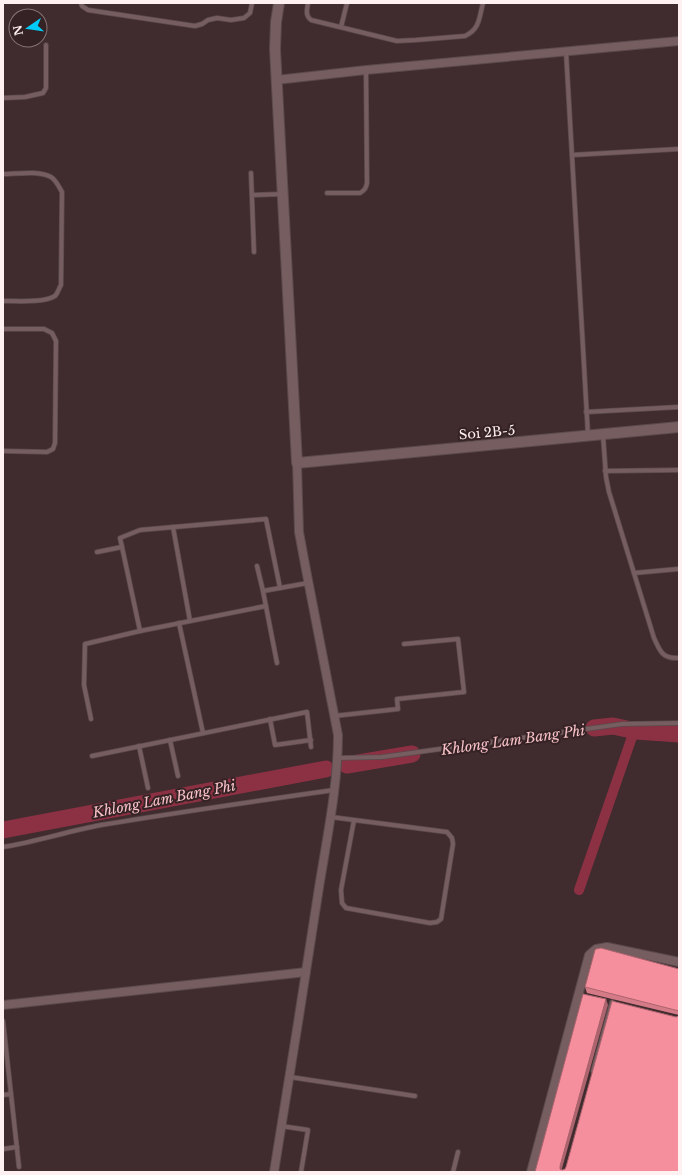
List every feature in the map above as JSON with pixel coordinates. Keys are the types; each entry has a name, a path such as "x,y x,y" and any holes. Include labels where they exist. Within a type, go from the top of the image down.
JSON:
{"street":[{"path":"274,1172 338,758 338,736 308,583 300,532 276,80 276,22 280,3"},
{"path":"276,80 366,70 679,41"},
{"name":"Soi 2B-5","path":"297,463 588,435 679,428"},
{"path":"531,1172 581,995 589,955 596,949 607,948 679,962"},
{"path":"3,1005 306,972"}],"lane":[{"path":"81,3 82,6 88,10 196,26 208,20 217,18 230,20 244,18 250,13 252,3"},
{"path":"308,3 306,14 311,20 397,41 465,36 476,28 483,3"},
{"path":"341,27 347,3"},
{"path":"3,98 25,97 44,93 46,88 46,48"},
{"path":"566,51 588,435"},
{"path":"327,193 360,193 366,188 366,70"},
{"path":"572,155 679,149"},
{"path":"3,174 39,173 52,177 62,192 61,285 59,290 56,295 47,299 3,301"},
{"path":"251,174 254,252"},
{"path":"252,195 282,194"},
{"path":"3,330 44,329 52,333 56,341 55,443 53,449 47,452 3,451"},
{"path":"586,412 679,407"},
{"path":"603,434 606,477 613,505 660,651 667,657 679,658"},
{"path":"606,471 679,470"},
{"path":"140,631 120,538 140,530 266,519 280,588"},
{"path":"172,527 190,621"},
{"path":"97,552 122,547"},
{"path":"257,566 277,663"},
{"path":"634,573 678,569"},
{"path":"263,591 308,583"},
{"path":"91,719 84,685 85,644 140,631 266,606"},
{"path":"180,623 203,733"},
{"path":"334,716 398,709 397,699 464,692 458,639 404,644"},
{"path":"92,756 307,712 312,747"},
{"path":"270,719 274,745 311,740"},
{"path":"338,758 382,757 622,724 679,724"},
{"path":"170,740 178,776"},
{"path":"139,746 148,788"},
{"path":"3,847 86,828 158,815 334,790"},
{"path":"330,816 447,832 452,838 453,844 441,919 437,922 430,923 346,908 342,903 341,890 354,820"},
{"path":"605,1001 619,1004"},
{"path":"592,1076 612,1002"},
{"path":"3,1021 19,1167"},
{"path":"289,1077 415,1096"},
{"path":"3,1095 11,1094"},
{"path":"282,1126 308,1130 301,1172"},
{"path":"3,1149 17,1147"},
{"path":"453,1172 458,1152"}],"building":[{"path":"601,948 679,969 679,1011 585,987 595,950"},
{"path":"583,994 606,999 560,1169 565,1169 566,1167 612,1001 676,1017 679,1016 679,1172 535,1172"}],"waterway":[{"name":"Khlong Lam Bang Phi","path":"594,728 613,726 636,731 679,734"},
{"path":"579,890 632,737 636,731"},
{"name":"Khlong Lam Bang Phi","path":"347,765 412,754"},
{"name":"Khlong Lam Bang Phi","path":"3,830 326,769"}]}
